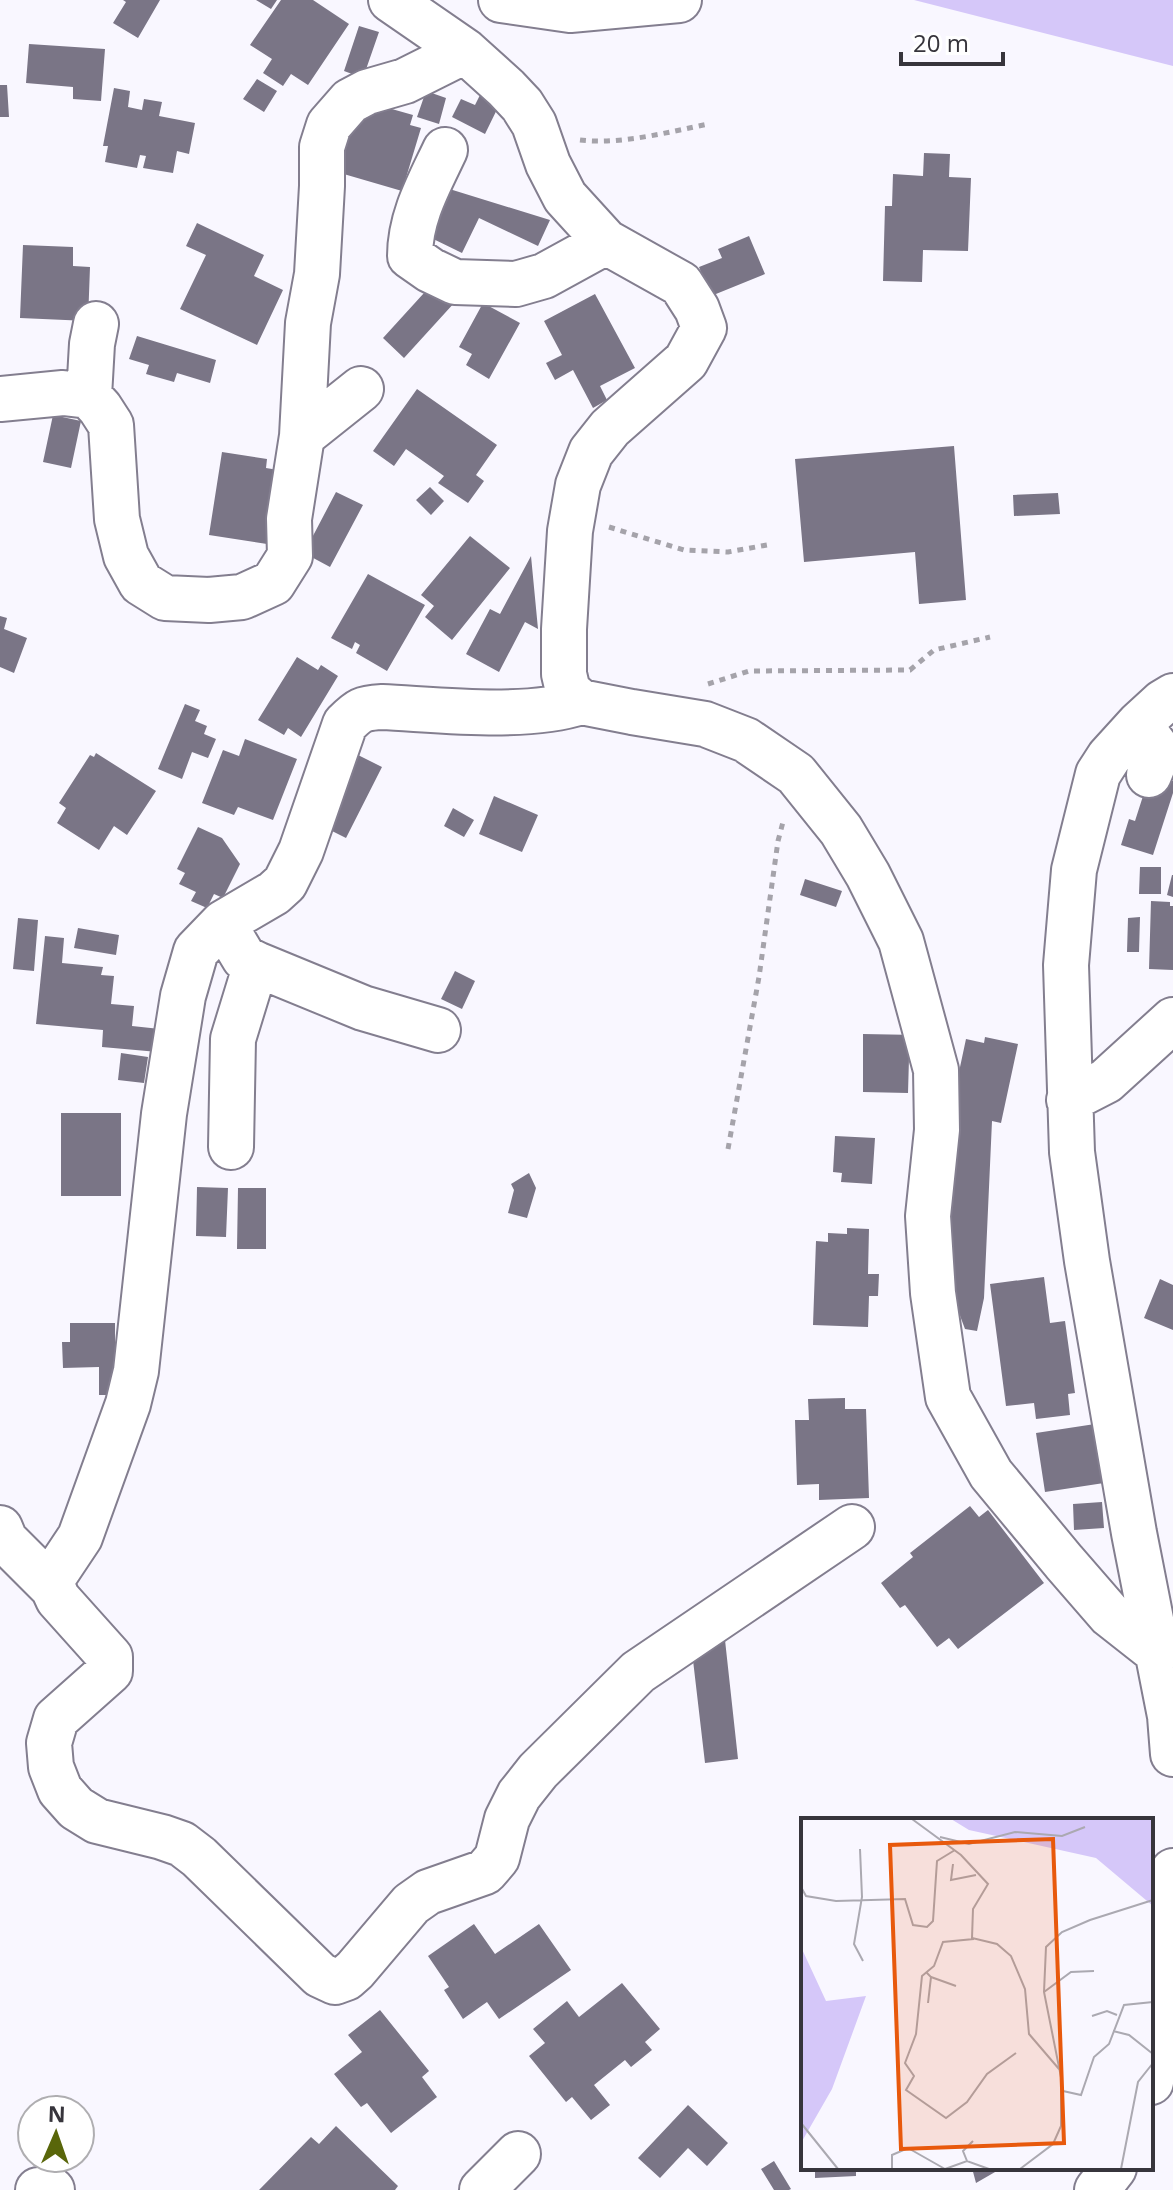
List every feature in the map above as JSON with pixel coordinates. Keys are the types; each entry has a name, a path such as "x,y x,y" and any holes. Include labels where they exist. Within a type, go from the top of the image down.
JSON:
{"street":[{"path":"391,0 465,51 506,88 534,124 548,164 565,197 606,242 681,284 697,309 704,328 686,361 610,428 591,452 578,485 570,531 564,674 568,691 581,702"},
{"path":"501,0 570,10 679,0"},
{"path":"0,399 63,393 89,396 100,408 111,425 117,519 126,556 141,583 165,598 209,600 242,597 273,583 290,556 289,519 302,436 308,323 317,274 322,147 329,125 350,101 367,92 405,81 465,51"},
{"path":"445,150 417,212 410,239 410,256 430,270 455,282 516,284 544,276 606,242"},
{"path":"89,396 96,324"},
{"path":"302,436 361,389"},
{"path":"1173,696 1139,724 1098,774 1074,870 1066,965 1072,1152 1087,1261 1134,1533 1170,1716 1173,1754"},
{"path":"53,1588 54,1576 80,1537 128,1404 136,1371 164,1114 183,996 196,951 223,923 274,893 285,883 301,851 345,724 358,711 382,707 546,710 581,702 705,724 746,740 796,774 841,830 901,941 936,1070 937,1130 928,1216 933,1293 948,1397 991,1474 1110,1615 1157,1652"},
{"path":"1139,724 1159,751 1149,775"},
{"path":"223,923 244,958 256,964 363,1008 438,1030"},
{"path":"231,1147 233,1039 256,964"},
{"path":"1069,1100 1106,1081 1173,1020"},
{"path":"0,1528 5,1540 53,1588 58,1599 110,1657 110,1671 56,1719 49,1743 51,1767 60,1790 76,1808 97,1821 182,1844 320,1975 335,1982 355,1970 411,1904 428,1892 485,1872 497,1858 507,1819 519,1795 538,1771 638,1672 852,1527"},
{"path":"1153,2070 1161,2022 1173,1871"},
{"path":"482,2190 518,2154"},
{"path":"38,2190 52,2190"}],"path":[{"path":"534,124 563,138 584,141 656,135 708,124"},
{"path":"578,485 604,525 630,535 684,550 728,552 767,545"},
{"path":"706,684 749,671 910,670 934,650 990,637"},
{"path":"728,1149 759,977 778,841 796,774"}],"shaded area":[{"path":"914,0 1173,0 1173,66"}],"building":[{"path":"123,0 160,0 138,38 113,23 126,2"},
{"path":"256,0 277,0 271,9"},
{"path":"281,0 313,0 349,24 308,85 291,74 283,86 263,73 272,59 250,45"},
{"path":"359,26 379,32 363,78 344,71"},
{"path":"29,44 105,49 101,101 73,99 73,87 26,83"},
{"path":"257,79 277,91 264,112 243,99"},
{"path":"486,83 505,93 485,134 452,117 461,99 475,105"},
{"path":"0,85 7,85 9,117 0,117"},
{"path":"114,88 130,91 128,107 142,110 144,99 162,102 159,116 195,123 189,154 177,151 173,173 143,168 146,156 140,155 137,168 105,162 108,146 103,146"},
{"path":"426,91 446,98 439,124 417,117"},
{"path":"360,100 413,115 410,125 421,128 402,191 330,170"},
{"path":"924,153 950,154 949,177 971,178 968,251 923,250 922,282 883,281 885,206 892,206 893,174 923,176"},
{"path":"443,187 550,220 538,246 479,218 462,253 421,233"},
{"path":"197,223 264,255 254,276 283,290 257,345 180,309 206,255 186,246"},
{"path":"749,236 765,274 711,296 699,267 722,258 718,249"},
{"path":"23,245 73,247 73,266 90,267 88,321 20,318"},
{"path":"434,282 455,302 404,358 383,338"},
{"path":"595,294 635,368 600,386 607,400 593,408 573,370 555,380 546,363 562,355 544,321"},
{"path":"483,303 520,323 489,379 466,365 472,354 459,347"},
{"path":"137,336 216,360 210,383 177,373 174,382 146,374 149,365 129,359"},
{"path":"417,389 497,445 476,475 484,481 468,503 438,483 444,476 406,449 394,466 373,451"},
{"path":"53,415 81,421 71,468 43,462"},
{"path":"954,446 966,600 919,604 915,552 804,562 795,459"},
{"path":"222,452 267,459 266,468 278,470 267,544 209,535"},
{"path":"430,487 444,501 431,515 416,500"},
{"path":"336,492 363,505 330,567 304,553"},
{"path":"1058,493 1060,514 1014,516 1013,495"},
{"path":"470,536 510,568 452,640 425,617 434,606 421,595"},
{"path":"531,556 538,629 525,622 499,672 466,654 490,609 500,614"},
{"path":"368,574 425,605 387,671 356,653 360,645 355,642 352,649 331,638"},
{"path":"0,616 7,618 4,629 27,638 14,673 0,667"},
{"path":"297,657 318,670 321,665 338,676 301,737 288,728 284,735 258,720"},
{"path":"185,704 200,710 195,721 207,726 204,734 216,739 208,758 192,752 182,779 158,769"},
{"path":"245,739 297,759 273,820 238,807 234,815 202,803 223,750 239,756"},
{"path":"350,751 382,767 346,838 314,822"},
{"path":"96,753 156,791 127,835 114,826 99,850 57,823 66,808 59,803 90,755 94,757"},
{"path":"1155,776 1173,781 1173,793 1153,855 1121,845 1129,819 1135,821 1143,796 1148,798"},
{"path":"494,796 538,815 522,852 479,834"},
{"path":"453,808 474,820 464,837 444,826"},
{"path":"198,827 222,838 240,864 223,898 214,894 207,908 191,901 196,892 179,884 185,873 177,869"},
{"path":"1140,867 1161,867 1161,894 1139,894"},
{"path":"1173,875 1173,897 1167,895"},
{"path":"805,879 842,891 836,907 800,895"},
{"path":"1151,901 1170,902 1173,906 1173,970 1149,969"},
{"path":"1140,917 1139,952 1127,952 1128,918"},
{"path":"18,918 38,920 34,971 13,969"},
{"path":"78,928 119,935 116,955 74,948"},
{"path":"45,936 64,938 62,963 103,967 101,975 114,976 111,1004 134,1006 132,1026 160,1029 158,1052 102,1047 103,1030 36,1024"},
{"path":"455,971 475,981 462,1009 441,999"},
{"path":"863,1034 917,1035 917,1059 909,1058 908,1093 863,1092"},
{"path":"985,1037 1018,1044 1001,1123 992,1121 984,1298 977,1331 965,1329 956,1305 948,1225 947,1128 966,1039 984,1043"},
{"path":"121,1053 148,1057 144,1083 118,1080"},
{"path":"61,1113 121,1113 121,1196 61,1196"},
{"path":"835,1136 875,1138 872,1184 841,1182 842,1173 833,1172"},
{"path":"529,1173 536,1188 527,1218 508,1213 514,1190 511,1184"},
{"path":"197,1187 228,1188 226,1237 196,1236"},
{"path":"238,1188 266,1188 266,1249 237,1249"},
{"path":"847,1228 869,1229 868,1274 879,1274 878,1296 869,1296 868,1327 813,1325 816,1241 828,1242 828,1233 847,1234"},
{"path":"1044,1277 1050,1323 1065,1321 1075,1393 1068,1394 1070,1415 1036,1419 1034,1403 1006,1406 990,1284"},
{"path":"1160,1279 1173,1285 1173,1330 1144,1318"},
{"path":"70,1323 115,1323 115,1395 99,1395 99,1367 63,1368 62,1342 70,1342"},
{"path":"845,1398 845,1409 866,1409 869,1498 819,1500 819,1484 797,1485 795,1420 809,1420 808,1399"},
{"path":"1095,1424 1104,1483 1045,1492 1036,1433"},
{"path":"1102,1502 1104,1528 1074,1530 1073,1504"},
{"path":"970,1506 979,1517 988,1510 1044,1583 958,1649 949,1638 937,1647 905,1605 900,1608 881,1583 913,1557 910,1553"},
{"path":"725,1640 738,1759 705,1763 691,1643"},
{"path":"474,1924 495,1954 539,1924 571,1970 499,2019 487,2002 463,2019 444,1990 449,1987 428,1956"},
{"path":"622,1983 660,2029 645,2042 652,2050 631,2067 625,2060 594,2085 610,2105 591,2120 572,2097 566,2102 529,2056 545,2043 533,2029 567,2001 579,2017"},
{"path":"380,2010 429,2071 422,2077 437,2097 391,2133 367,2103 361,2107 334,2074 362,2052 348,2035"},
{"path":"688,2105 728,2143 707,2166 688,2148 660,2178 638,2158"},
{"path":"336,2126 398,2186 395,2190 259,2190 311,2137 319,2144"},
{"path":"774,2161 791,2189 774,2190 761,2169"},
{"path":"815,2170 856,2170 856,2176 815,2178"},
{"path":"973,2170 999,2170 976,2183"}]}
